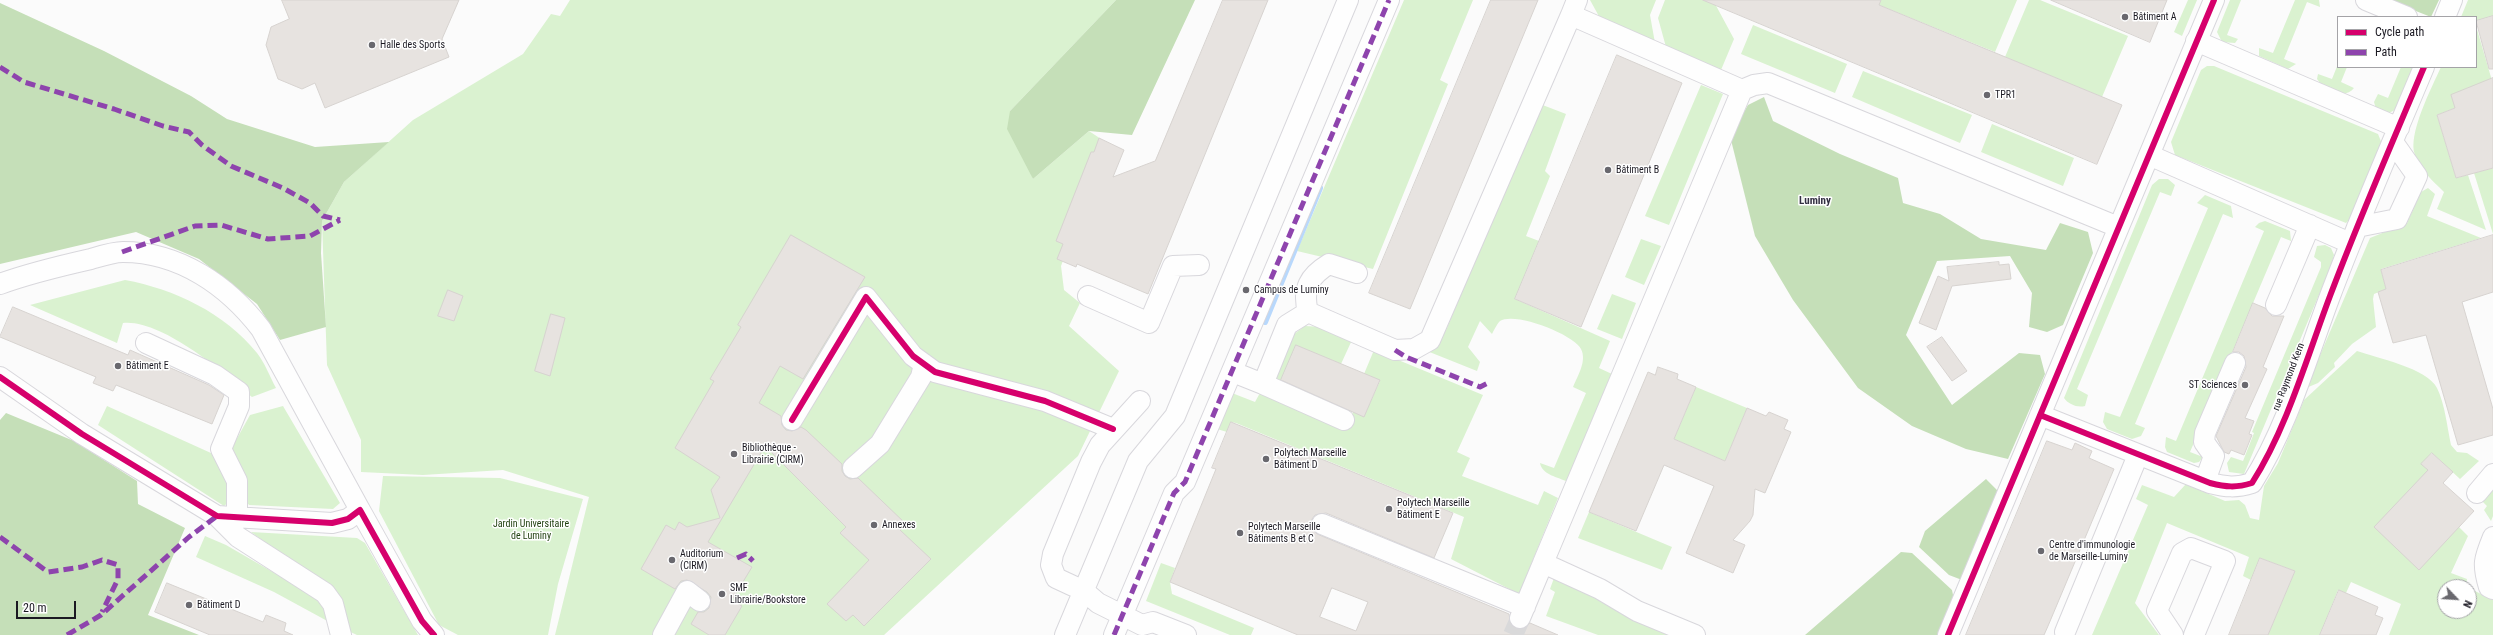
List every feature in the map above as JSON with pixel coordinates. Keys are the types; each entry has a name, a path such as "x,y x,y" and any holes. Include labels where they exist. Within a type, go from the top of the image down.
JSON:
{"street":[{"path":"1066,635 1138,461 1175,416 1348,0"},
{"path":"1114,635 1174,493 1185,482 1233,372 1389,0"},
{"path":"1948,635 2214,0"},
{"path":"2366,0 2405,16"},
{"path":"2445,16 2452,0"},
{"path":"1308,312 1396,350 1414,349 1430,340 1574,8 1742,90"},
{"path":"2150,155 2310,225 2354,235 2397,219 2417,176 2396,135 2196,41"},
{"name":"rue Raymond Kern","path":"2040,415 2205,481 2225,487 2238,487 2252,483 2260,470 2290,402 2354,235 2424,68"},
{"path":"1322,524 1522,613 1742,90 1754,85 1768,83 2118,227"},
{"path":"2276,304 2310,225"},
{"path":"0,284 31,273 122,252 156,254 186,266 214,283 243,306 261,330 422,621 434,635"},
{"path":"1308,312 1306,292 1308,281 1316,272 1329,264 1357,273"},
{"path":"1088,296 1149,322 1173,266 1198,265"},
{"path":"792,420 866,297 913,356 935,372 1045,401 1113,429"},
{"path":"1263,384 1287,325 1308,312"},
{"path":"146,343 215,375 238,392 239,406 221,449 237,481 237,518"},
{"path":"2205,481 2214,456 2204,442 2206,433 2235,363"},
{"path":"853,468 880,444 921,377 924,364"},
{"path":"1233,372 1344,420"},
{"path":"0,377 82,434 217,516 238,538 325,593 333,604 341,635"},
{"path":"1140,401 1100,445 1091,462 1053,554 1051,565 1056,578 1084,592 1098,603 1122,614 1140,630 1153,622 1186,635"},
{"path":"2065,632 2138,455"},
{"path":"2477,493 2493,474"},
{"path":"217,516 332,523 348,518 360,510"},
{"path":"2493,537 2483,560 2484,572 2489,587 2493,589"},
{"path":"2173,635 2157,612 2182,553 2191,548 2225,561 2194,635"},
{"path":"1543,563 1600,588 1637,611 1695,635"},
{"path":"662,635 687,591 700,600"}],"green space":[{"path":"570,0 1116,0 1010,111 1033,179 1089,131 1107,143 1061,266 1064,290 1080,303 1069,326 1119,371 1078,456 884,635 555,635 589,497 503,470 423,475 361,472 361,440 327,365 322,221 344,182 413,120 523,54 551,14 560,16"},
{"path":"1116,0 1195,0 1132,135 1089,131 1033,179 1007,129 1010,111"},
{"path":"1404,0 1473,0 1440,80 1448,84 1373,269 1297,251"},
{"path":"1590,0 1656,0 1650,15 1655,43 1601,20"},
{"path":"1665,0 1713,0 1734,39 1721,70 1666,47 1658,18"},
{"path":"1881,0 2017,0 1995,52 1879,5"},
{"path":"2029,0 2040,0 2128,36 2102,97 2005,57"},
{"path":"2188,0 2197,0 2182,36 2174,32"},
{"path":"2230,0 2241,0 2227,35 2238,39 2235,43 2222,42 2217,32"},
{"path":"2295,0 2319,0 2320,7 2307,2 2284,59 2296,64 2288,69 2259,56 2259,48 2273,53"},
{"path":"2388,0 2439,0 2431,16"},
{"path":"2468,0 2493,0 2493,16 2477,21 2477,16 2461,16"},
{"path":"0,3 104,51 191,96 227,119 315,147 389,142 344,182 322,221 321,253 326,327 280,340 257,304 199,259 136,232 0,264"},
{"path":"1753,25 1847,64 1835,93 1741,54"},
{"path":"2477,29 2493,84 2455,108 2437,115 2456,178 2468,175 2486,230 2437,209 2444,192 2420,166 2413,146 2417,124 2441,68 2477,68"},
{"path":"2207,66 2214,66 2378,134 2382,144 2352,217 2346,223 2175,155 2171,142 2201,70"},
{"path":"2337,66 2337,68 2347,68 2341,82 2354,88 2350,92 2335,92 2324,87 2317,79 2318,74 2332,79"},
{"path":"2401,68 2414,68 2397,109 2389,113 2376,109 2374,102 2378,94 2388,98"},
{"path":"1863,71 1972,115 1960,143 1852,97"},
{"path":"1701,85 1723,94 1669,225 1645,216"},
{"path":"1764,97 1773,121 1840,154 1898,178 1903,203 1940,214 1981,239 2046,250 2060,223 2088,232 2093,253 2063,325 2047,332 2029,327 2032,293 2010,256 1937,261 1906,335 1952,405 2019,353 2040,355 2045,374 2008,459 1966,449 1912,426 1858,388 1793,300 1755,236 1730,136 1748,105"},
{"path":"1540,104 1566,114 1545,171 1550,176 1526,236 1539,241 1515,299 1610,341 1599,368 1612,374 1568,482 1547,473 1541,467 1540,463 1554,468 1586,393 1573,387 1581,368 1583,358 1581,349 1576,343 1557,331 1544,326 1518,319 1508,319 1500,321 1492,334 1480,321 1468,347 1480,362 1477,371 1427,351 1439,341 1447,328"},
{"path":"1992,124 2074,158 2063,186 1981,152"},
{"path":"2493,168 2493,234 2474,173"},
{"path":"2159,179 2168,179 2175,185 2171,196 2160,192 2077,389 2088,395 2085,406 2073,405 2064,398 2152,185"},
{"path":"2428,188 2435,194 2427,216 2481,238 2381,269 2386,289 2374,294 2373,299 2376,327 2352,344 2334,363 2335,367 2318,383 2306,388 2370,238 2407,223 2421,192"},
{"path":"2205,195 2231,206 2233,218 2223,214 2135,424 2145,428 2141,436 2132,439 2107,429 2103,422 2105,412 2120,417 2208,208 2197,203"},
{"path":"2265,221 2290,231 2291,241 2281,237 2190,452 2203,457 2199,462 2194,463 2167,452 2165,447 2166,437 2176,441 2264,231 2255,227 2259,223"},
{"path":"1641,239 1661,246 1644,285 1625,277"},
{"path":"2325,245 2331,248 2334,255 2331,266 2244,474 2229,472 2227,463 2231,457 2243,461 2254,433 2252,432 2321,267 2321,262 2314,257 2317,246"},
{"path":"125,280 143,284 180,297 197,305 230,326 260,357 276,388 252,397 225,374 191,349 155,329 138,324 123,323 117,343 30,305"},
{"path":"1612,294 1636,303 1622,339 1597,329"},
{"path":"1305,326 1323,327 1352,340 1341,364 1296,346 1280,383 1271,378 1294,334"},
{"path":"1374,350 1483,395 1457,452 1470,458 1462,476 1538,505 1544,491 1558,498 1519,594 1451,559 1464,517 1236,423 1231,422 1227,432 1217,429 1232,393 1255,402 1261,391 1347,426 1353,412 1364,416 1380,381 1364,374"},
{"path":"2357,351 2413,369 2432,381 2440,394 2446,416 2451,445 2457,452 2467,453 2479,461 2460,479 2432,453 2422,464 2428,470 2459,527 2468,536 2451,573 2467,579 2437,579 2437,619 2477,619 2477,592 2493,600 2493,635 2389,635 2401,604 2351,582 2346,593 2338,590 2320,635 2268,635 2295,571 2260,558 2251,580 2243,576 2249,557 2167,523 2135,603 2159,635 2092,635 2148,505 2136,499 2142,485 2174,497 2186,484 2225,501 2239,500 2245,505 2250,518 2259,520 2264,486 2278,463 2304,400"},
{"path":"1696,387 1747,408 1725,461 1674,439"},
{"path":"107,406 222,458 231,500 224,506 98,425"},
{"path":"283,406 340,503 333,509 249,505 243,498 230,451 250,415"},
{"path":"6,413 74,441 137,481 138,504 185,528 148,615 199,635 0,635 0,420"},
{"name":"Jardin Universitaire de Luminy","path":"383,476 500,478 583,499 558,584 548,635 458,635 439,625 379,511"},
{"path":"1986,479 1999,492 1962,580 1949,575 1919,547 1925,531"},
{"path":"2493,486 2493,516 2491,521 2484,510 2487,506 2480,499"},
{"path":"1589,512 1672,547 1662,570 1578,538"},
{"path":"251,532 357,538 365,543 418,635 357,635 344,629 339,596"},
{"path":"205,536 226,545 323,601 331,623 274,592 196,557"},
{"path":"1901,552 1912,553 1952,590 1954,600 1940,635 1805,635"},
{"path":"1161,563 1175,568 1170,582 1172,594 1254,628 1251,635 1230,635 1146,601"},
{"path":"1554,578 1600,597 1673,635 1598,635 1546,616 1555,592 1550,589"}],"building":[{"name":"Halle des Sports","path":"282,0 459,0 442,39 449,57 325,108 315,83 302,89 278,79 266,45 271,27 289,19"},
{"path":"1223,0 1268,0 1148,294 1077,264 1076,267 1057,259 1063,244 1056,241 1091,152 1094,152 1099,138 1124,150 1113,177 1155,161"},
{"path":"1491,0 1538,0 1410,309 1369,293"},
{"name":"TPR1","path":"1703,0 1881,0 1879,5 2122,105 2097,164"},
{"name":"Bâtiment A","path":"2051,0 2167,0 2150,42"},
{"path":"2493,16 2493,69 2489,69 2477,21"},
{"name":"Bâtiment B","path":"1617,55 1682,83 1581,327 1515,299"},
{"path":"2493,78 2493,168 2456,178 2437,115 2455,108 2451,95"},
{"path":"791,235 865,277 803,379 780,366 759,403 781,416 782,425 786,430 792,431 801,427 806,430 842,464 842,471 845,476 850,479 858,478 906,524 900,530 931,559 864,626 853,615 846,621 827,604 869,560 840,533 846,527 765,446 708,542 752,567 732,600 742,606 725,635 709,635 691,624 698,612 704,612 709,608 711,597 707,592 687,580 681,581 675,589 641,569 666,525 675,530 679,522 687,527 720,518 711,490 720,477 675,448 714,381 710,379 741,327 738,325"},
{"path":"2493,235 2493,292 2462,302 2493,409 2493,435 2458,445 2426,335 2393,343 2378,292 2386,289 2381,270"},
{"path":"1999,262 1999,265 2009,264 2011,279 1952,286 1936,330 1919,323 1938,276 1949,281 1947,267"},
{"path":"448,290 463,296 454,321 438,316"},
{"name":"ST Sciences","path":"2253,303 2265,308 2272,316 2284,316 2263,367 2267,369 2245,418 2254,421 2249,434 2252,435 2244,455 2231,450 2229,454 2224,452 2216,436 2246,367 2244,356 2239,352 2233,352"},
{"name":"Bâtiment E","path":"13,307 128,355 130,350 209,385 224,395 212,424 116,385 113,391 93,383 96,377 0,337"},
{"path":"551,314 565,318 550,376 535,371"},
{"path":"1942,337 1967,371 1952,381 1927,347"},
{"path":"1296,345 1380,380 1364,417 1281,380"},
{"path":"1658,367 1678,374 1677,379 1696,387 1674,439 1725,461 1747,408 1766,416 1769,412 1788,420 1784,429 1791,432 1765,493 1755,489 1753,515 1750,521 1733,540 1745,545 1733,573 1686,553 1714,486 1664,465 1636,531 1589,512 1648,372 1655,375"},
{"path":"1231,422 1453,513 1434,558 1326,513 1315,515 1312,519 1311,526 1317,534 1509,614 1511,625 1515,628 1522,629 1530,623 1558,635 1298,635 1170,582 1216,469 1212,468","holes":["1332,588 1368,602 1356,631 1320,617"]},
{"name":"Centre d'immunologie de Marseille-Luminy","path":"2047,441 2072,450 2075,443 2092,451 2089,458 2114,469 2044,635 1966,635"},
{"path":"2432,453 2453,472 2443,483 2474,511 2419,570 2374,527 2428,470 2421,464"},
{"path":"2260,558 2295,571 2268,635 2229,635"},
{"name":"Bâtiment D","path":"167,583 263,622 266,615 286,623 284,631 293,635 210,635 155,612"},
{"path":"2339,590 2378,607 2375,615 2383,618 2376,635 2320,635"}],"waterway":[{"path":"1265,322 1320,188"}],"tunnel":[{"path":"1513,635 1520,619"}],"marked path":[{"path":"1114,635 1174,493 1185,482 1389,0"},
{"path":"0,67 24,82 114,109 163,126 189,132 202,145 231,166 283,188 310,203 323,216 340,220"},
{"path":"122,252 195,226 221,225 268,239 310,236 340,220"},
{"path":"1395,350 1406,357 1480,387 1488,383"},
{"path":"67,635 101,615 189,537 217,516"},
{"path":"0,537 48,572 82,567 102,560 118,565 118,579 102,612"},
{"path":"737,558 746,554 753,561"}],"cycle path":[{"path":"1948,635 2214,0"},
{"path":"2040,415 2210,483 2231,486 2241,486 2252,483 2276,439 2296,392 2352,238 2424,68"},
{"path":"792,420 866,297 913,356 935,372 1045,401 1113,429"},
{"path":"0,377 82,434 217,516 332,523 348,519 360,510 422,621 434,635"}],"place":[{"name":"Bâtiment A","path":"2125,17"},
{"name":"Halle des Sports","path":"372,45"},
{"name":"TPR1","path":"1987,95"},
{"name":"Bâtiment B","path":"1608,170"},
{"name":"Campus de Luminy","path":"1246,290"},
{"name":"Bâtiment E","path":"118,366"},
{"name":"ST Sciences","path":"2245,385"},
{"name":"Bibliothèque - Librairie (CIRM)","path":"734,454"},
{"name":"Polytech Marseille Bâtiment D","path":"1266,459"},
{"name":"Polytech Marseille Bâtiment E","path":"1389,509"},
{"name":"Annexes","path":"874,525"},
{"name":"Polytech Marseille Bâtiments B et C","path":"1240,533"},
{"name":"Centre d'immunologie de Marseille-Luminy","path":"2041,551"},
{"name":"Auditorium (CIRM)","path":"672,560"},
{"name":"SMF Librairie/Bookstore","path":"722,594"},
{"name":"Bâtiment D","path":"189,605"}],"district":[{"name":"Luminy","path":"1815,201"}]}
